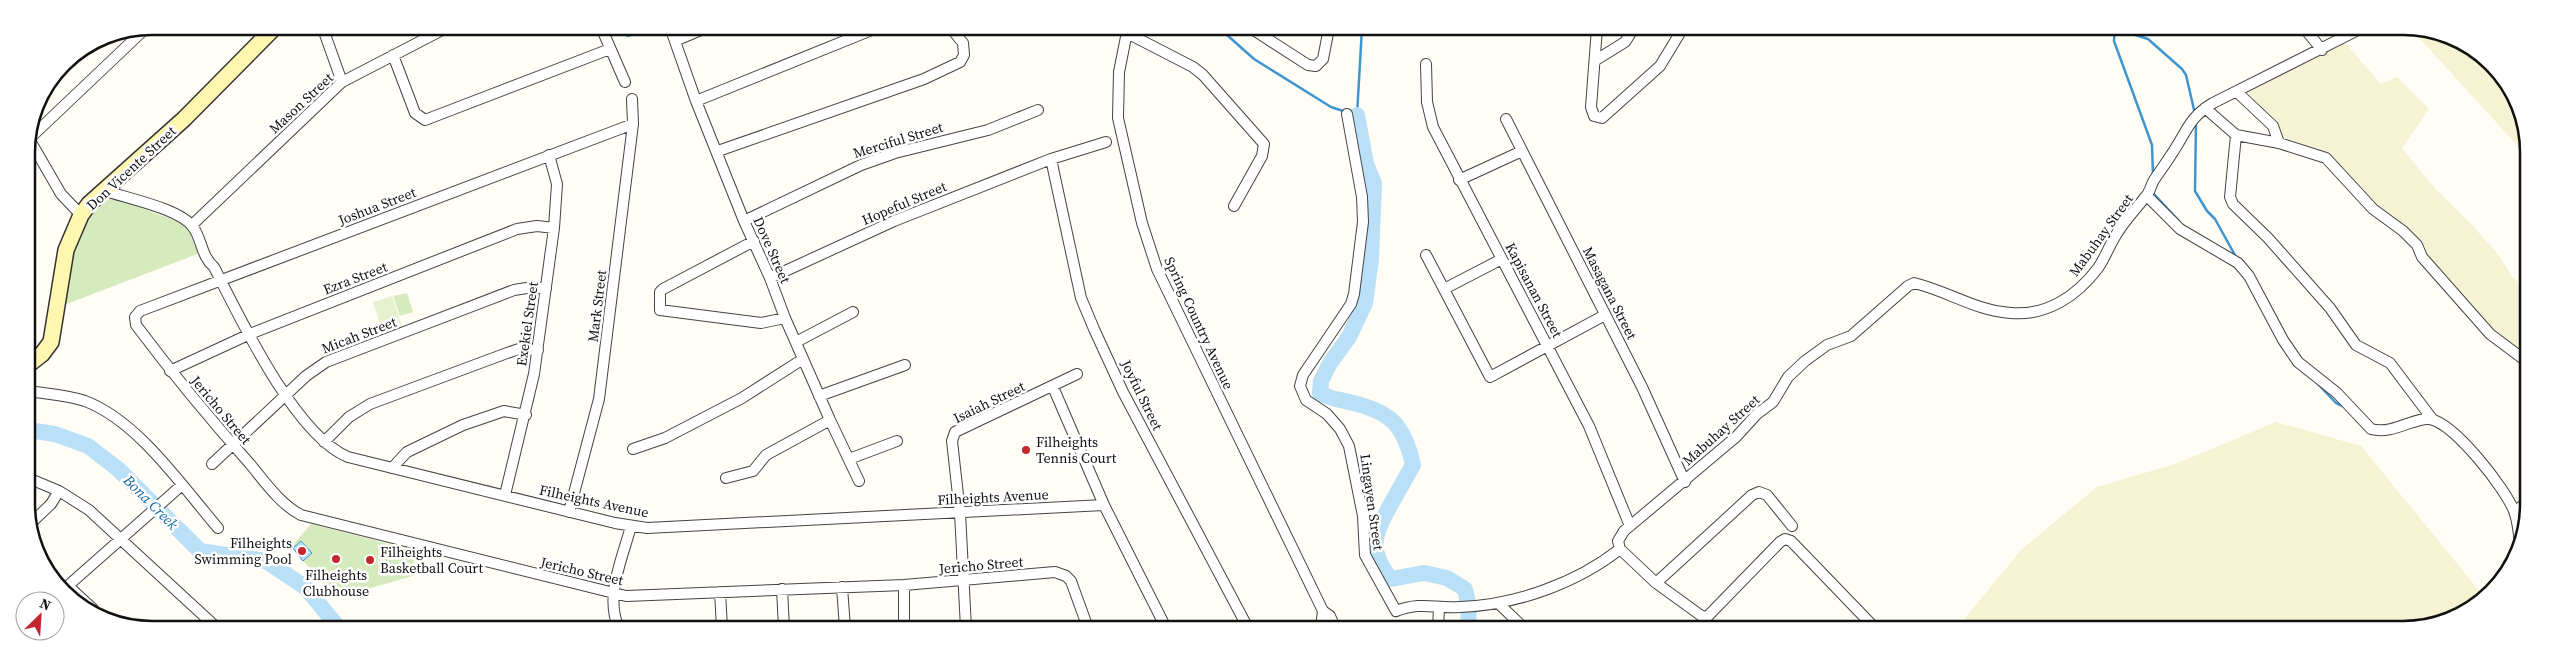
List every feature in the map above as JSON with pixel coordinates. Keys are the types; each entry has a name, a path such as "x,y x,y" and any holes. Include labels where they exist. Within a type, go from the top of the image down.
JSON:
{"street":[{"name":"Don Vicente Street","path":"35,360 51,342 66,250 81,215 103,190 126,172 184,119 267,35"},
{"path":"325,35 342,82"},
{"name":"Mason Street","path":"192,225 342,82 432,35"},
{"path":"604,35 625,82"},
{"name":"Dove Street","path":"673,35 696,101 718,151 744,221 819,396 859,481"},
{"path":"675,41 689,35"},
{"path":"696,101 859,35"},
{"path":"718,151 924,79 960,62 964,55 963,43 956,35"},
{"name":"Spring Country Avenue","path":"1127,35 1119,72 1118,118 1142,223 1157,269 1323,611 1330,616 1331,621"},
{"path":"1137,35 1198,71 1262,141 1264,148 1262,156 1234,206"},
{"path":"1260,35 1308,65 1316,66 1323,59 1328,35"},
{"path":"1597,35 1591,107 1594,116 1602,118 1660,66 1679,35"},
{"path":"1596,60 1625,42 1630,35"},
{"path":"2310,35 2322,50"},
{"name":"Mabuhay Street","path":"1439,607 1460,608 1498,603 1576,577 1591,570 1620,543 1630,526 1685,482 1773,402 1788,377 1805,361 1826,345 1851,336 1908,286 1914,283 1971,305 2010,313 2037,312 2053,307 2085,284 2098,268 2115,236 2131,213 2147,196 2188,124 2205,108 2277,69 2322,50 2349,35"},
{"path":"38,129 137,36"},
{"path":"393,55 415,113 425,120 610,49"},
{"name":"Kapisanan Street","path":"1426,64 1427,102 1432,127 1589,426 1630,526"},
{"path":"2237,92 2273,126 2280,143"},
{"name":"Mark Street","path":"569,512 599,400 632,124 632,99"},
{"path":"2205,108 2236,135 2280,143 2326,158 2372,209 2404,231 2417,245 2422,257 2486,330 2520,356"},
{"name":"Merciful Street","path":"744,221 860,165 894,153 988,130 1038,110"},
{"name":"Lingayen Street","path":"1347,114 1362,197 1363,222 1354,294 1351,304 1303,375 1300,386 1306,400 1327,414 1340,428 1349,446 1363,516 1365,555 1396,611 1419,604 1439,607"},
{"name":"Masagana Street","path":"1506,119 1648,399 1685,482"},
{"name":"Joshua Street","path":"135,317 140,311 632,124"},
{"path":"2236,135 2230,197 2233,204 2268,238 2330,308 2356,345 2390,363 2433,420 2459,439 2482,462 2505,493 2514,511 2517,529"},
{"name":"Hopeful Street","path":"770,278 894,220 1051,159 1106,142"},
{"path":"35,150 61,194 81,215"},
{"path":"1459,180 1522,151"},
{"name":"Exekiel Street","path":"505,495 526,415 538,350 554,228 557,184 549,155"},
{"name":"Joyful Street","path":"1051,159 1082,298 1091,321 1124,392 1244,621"},
{"path":"103,190 175,214 192,225"},
{"path":"2147,196 2180,229 2238,263 2249,276 2283,340 2298,362 2337,393 2371,429 2400,428 2424,419 2433,420"},
{"name":"Filheights Avenue","path":"192,225 208,262 214,267 285,396 324,442 348,457 569,512 631,526 662,528 1104,505"},
{"name":"Ezra Street","path":"170,370 250,334 517,229 537,226 554,228"},
{"path":"754,241 664,289 660,292 660,310 761,323 785,318"},
{"path":"1426,255 1488,376 1493,377 1605,315"},
{"path":"1444,289 1502,259"},
{"name":"Micah Street","path":"212,464 285,396 326,362 514,290 533,287 546,289"},
{"path":"796,342 853,312"},
{"name":"Jericho Street","path":"135,317 136,325 170,370 286,506 301,515 614,594 644,596 904,585 1060,573 1071,581 1085,621"},
{"path":"324,442 349,417 370,404 519,349 538,350"},
{"path":"633,449 665,438 742,398 803,359"},
{"path":"819,396 905,365"},
{"name":"Isaiah Street","path":"966,621 960,513 952,441 955,432 1077,374"},
{"path":"1053,387 1104,505 1162,621"},
{"path":"35,392 71,398 101,409 143,441 218,528"},
{"path":"392,468 407,452 463,425 504,411 526,415"},
{"path":"726,478 753,471 766,455 830,420"},
{"path":"848,459 897,441"},
{"path":"35,481 59,491 89,510 209,621"},
{"path":"68,586 182,485"},
{"path":"36,518 51,504 59,491"},
{"path":"1656,583 1752,495 1759,492 1767,495 1792,526"},
{"path":"2514,511 2520,508"},
{"path":"617,621 612,608 614,594 631,526"},
{"path":"1620,543 1656,583 1700,616 1708,616 1785,539 1791,541 1865,621"},
{"path":"904,585 904,621"},
{"path":"842,587 844,621"},
{"path":"782,589 784,621"},
{"path":"720,592 722,621"},
{"path":"1498,603 1517,621"},
{"path":"1438,621 1439,607"},
{"name":"Spring Country Avenue","path":"1323,611 1323,621"}],"shaded area":[{"path":"2339,36 2381,84 2397,77 2429,109 2402,148 2436,190 2498,254 2512,276 2520,284 2520,358 2415,252 2394,222 2340,175 2319,148 2291,147 2273,130 2259,105 2242,86"},
{"path":"2417,36 2448,44 2474,59 2486,69 2508,100 2518,129 2520,148"},
{"path":"2276,422 2361,446 2480,592 2448,612 2410,621 1963,621 2022,549 2097,487 2175,464"}],"green space":[{"path":"105,195 180,222 190,230 200,253 64,305 73,247 86,220"},
{"path":"407,293 413,312 400,316 393,296"},
{"path":"392,296 402,327 383,333 373,302"},
{"path":"311,524 412,550 416,575 336,598 291,547"}],"water":[{"name":"Filheights Swimming Pool","path":"301,541 312,553 303,561 293,548"}],"waterway":[{"path":"1227,35 1254,59 1331,107 1346,112"},
{"path":"1351,113 1357,115 1362,35"},
{"path":"2114,35 2114,41 2152,145 2153,175"},
{"path":"2136,35 2148,39 2182,69 2186,75 2195,114"},
{"path":"1357,115 1366,164 1374,183 1371,260 1365,303 1349,337 1330,363 1321,381 1320,393 1331,398 1375,410 1385,415 1400,429 1413,465 1381,523 1376,541 1378,559 1391,579 1424,573 1447,578 1465,589 1469,608 1468,621"},
{"path":"2196,122 2195,191 2207,211 2215,219 2236,257"},
{"path":"2153,193 2179,221"},
{"path":"2317,383 2336,403 2345,407"},
{"name":"Bona Creek","path":"35,431 55,434 88,446 118,469 200,551 266,561 305,587 333,621"}],"place":[{"name":"Filheights Tennis Court","path":"1026,450"},
{"name":"Filheights Swimming Pool","path":"302,551"},
{"name":"Filheights Clubhouse","path":"336,559"},
{"name":"Filheights Basketball Court","path":"370,560"}]}
